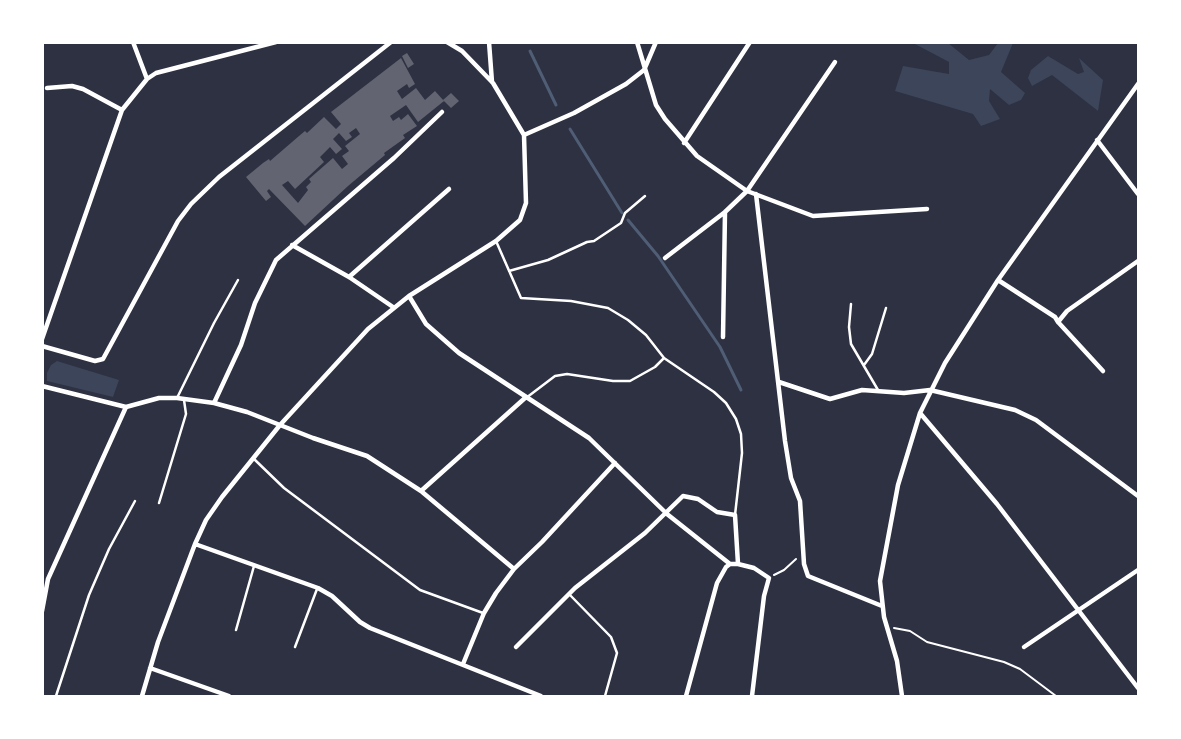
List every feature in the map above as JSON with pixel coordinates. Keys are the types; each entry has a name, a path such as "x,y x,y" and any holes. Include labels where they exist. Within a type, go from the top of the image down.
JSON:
{"street":[{"path":"133,42 147,79"},
{"path":"42,339 122,110 147,79 156,73 276,42"},
{"path":"42,346 95,361 103,359 178,221 191,204 219,177 391,42"},
{"path":"142,696 168,613 194,544 206,520 222,497 280,425 368,328 409,296 496,241 520,220 526,202 524,134 493,83 462,51 447,42"},
{"path":"489,42 493,83"},
{"path":"637,42 656,105 684,143 710,166 747,191 813,216 927,208"},
{"path":"524,134 605,97 644,70 656,42"},
{"path":"684,143 750,42"},
{"path":"665,258 725,212 747,191 834,62"},
{"path":"42,84 47,88 72,86 83,89 122,110"},
{"path":"902,696 897,661 882,606 880,581 898,485 920,413 930,390 998,280 1138,84"},
{"path":"42,94 47,88"},
{"path":"214,403 241,345 255,303 276,260 394,158 442,112"},
{"path":"1097,140 1138,194"},
{"path":"349,277 449,189"},
{"path":"756,194 779,382 784,441 791,478 800,501 804,559 808,576 882,606"},
{"path":"723,337 725,212"},
{"path":"292,245 349,277 393,307"},
{"path":"1058,322 1067,311 1138,261"},
{"path":"998,280 1055,316 1058,322 1103,371"},
{"path":"409,296 426,324 454,349 525,398 589,438 667,514 730,564 754,568 768,577 752,696"},
{"path":"779,382 830,399 862,390 904,393 930,390 1007,408 1036,420 1138,496"},
{"path":"42,386 126,407 158,398 183,398 214,403 368,456 421,491 514,569"},
{"path":"421,491 525,398"},
{"path":"42,610 45,578 126,407"},
{"path":"920,413 997,504 1138,688"},
{"path":"463,664 484,613 514,569 542,542 615,463"},
{"path":"516,647 569,594 667,514 680,498 687,495 698,498 717,512 735,515 738,564"},
{"path":"194,544 318,588 332,596 360,622 370,628 541,696"},
{"path":"686,696 717,583 730,564"},
{"path":"1024,647 1138,570"},
{"path":"150,668 229,696"}],"lane":[{"path":"509,271 548,260 587,242 594,241 621,223 625,213 645,196"},
{"path":"496,241 521,298 571,301 608,308 628,320 646,335 664,358 714,392 726,403 736,419 741,434 742,453 735,515"},
{"path":"177,398 238,280"},
{"path":"851,304 851,344 878,390"},
{"path":"864,365 872,354 886,308"},
{"path":"525,398 555,376 567,374 613,381 630,381 655,367 664,358"},
{"path":"159,503 186,414 183,398"},
{"path":"254,459 284,488 420,590 484,613"},
{"path":"56,696 92,586 109,548 135,501"},
{"path":"236,630 254,566"},
{"path":"295,647 318,588"},
{"path":"569,594 611,637 617,653 605,696"}],"path":[{"path":"768,577 784,570 794,560 804,559"},
{"path":"887,626 910,631 927,642 1004,662 1020,669 1056,696"}],"shaded area":[{"path":"913,43 948,43 969,60 989,55 998,43 1013,43 1001,72 1025,93 1021,100 1009,105 990,89 989,101 1000,119 981,126 973,114 895,91 903,66 949,74 949,62"},
{"path":"1048,56 1078,74 1084,72 1079,58 1103,80 1098,111 1052,75 1032,86 1028,78 1031,70"},
{"path":"57,361 119,380 113,397 47,381 47,373 51,365"}],"building":[{"path":"407,53 414,64 408,68 402,56"},
{"path":"401,58 415,84 409,88 407,84 397,91 402,99 416,88 425,100 435,91 444,101 418,122 406,105 390,116 393,121 399,117 401,120 408,114 417,126 403,135 405,138 384,153 385,155 305,226 269,189 267,191 271,197 266,201 246,177 269,159 270,161 305,131 307,133 324,117 336,129 341,124 331,112","holes":["356,128 360,134 345,146 349,151 342,156 348,164 342,169 333,158 309,179 311,182 306,187 308,190 298,203 282,185 288,181 295,189 324,162 320,157 330,147 336,154 342,149 333,139 339,133 346,141 352,137 349,133"]},
{"path":"451,93 459,101 451,108 443,100"}],"waterway":[{"path":"530,51 556,105"},
{"path":"570,129 622,213"},
{"path":"628,220 658,256 720,347 741,390"}]}
